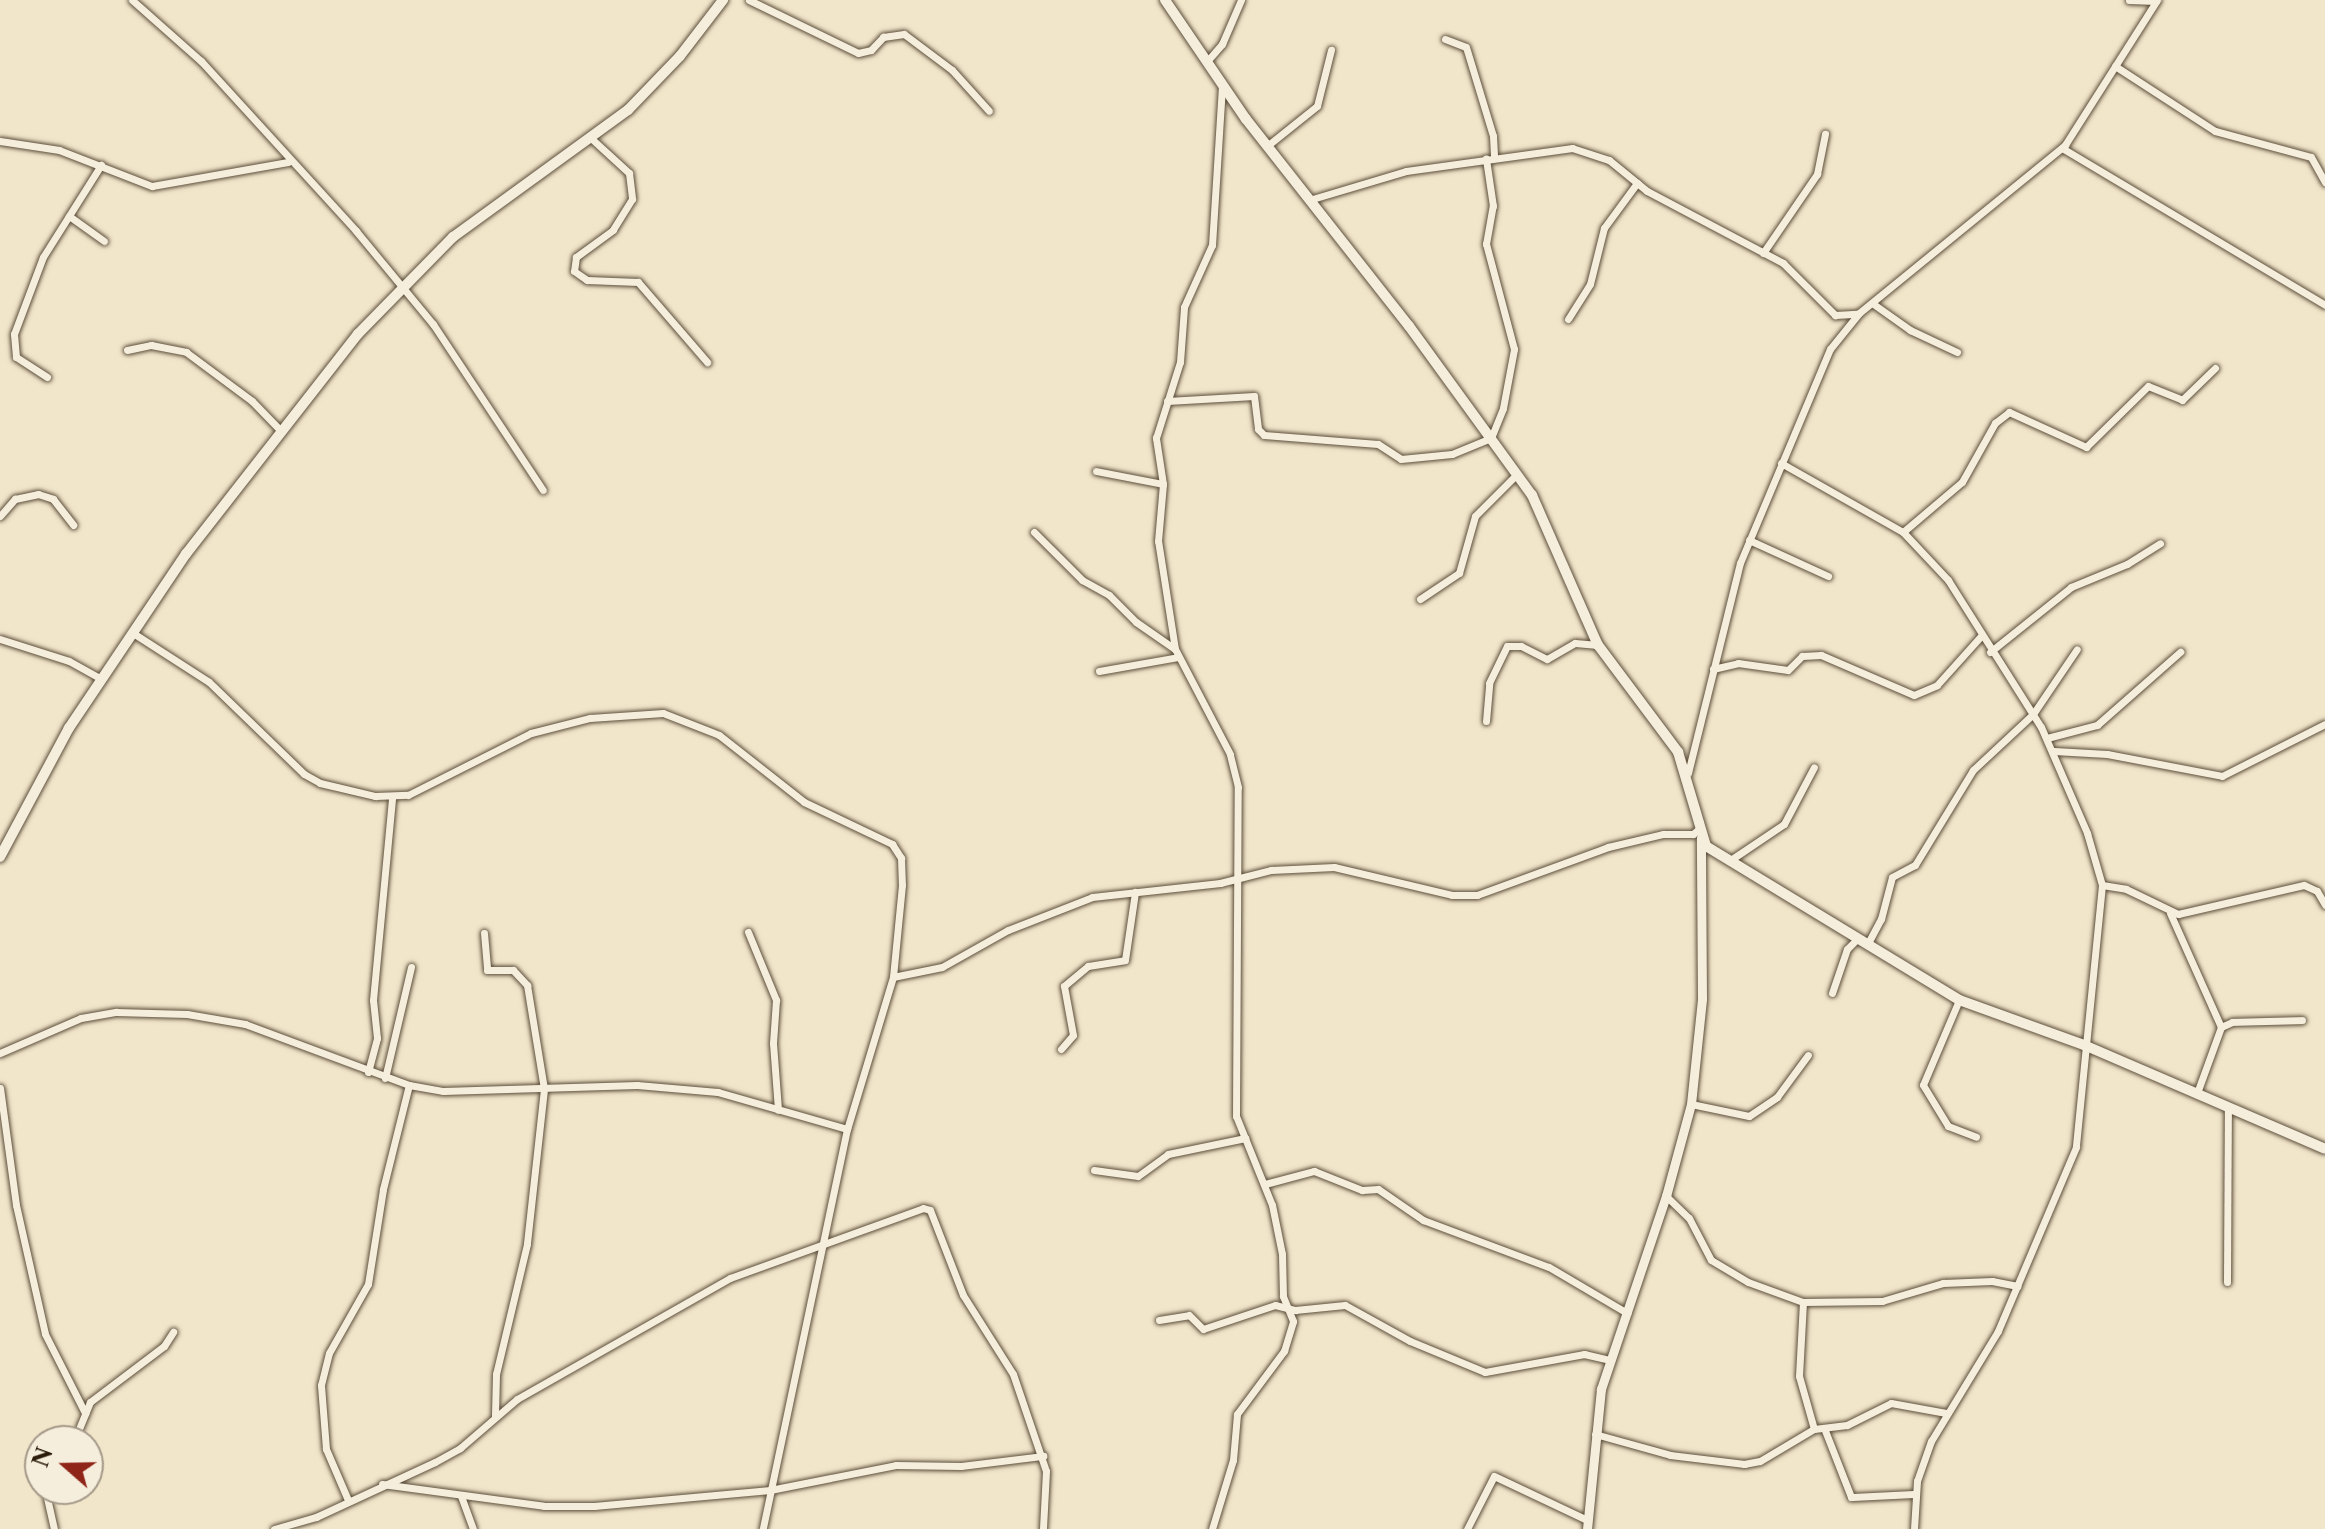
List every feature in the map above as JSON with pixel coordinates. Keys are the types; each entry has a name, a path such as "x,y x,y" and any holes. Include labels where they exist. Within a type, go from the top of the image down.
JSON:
{"main road":[{"path":"0,857 48,764 101,679 279,429 401,285 479,217 593,140 680,56 723,0"},
{"path":"1165,0 1267,146 1517,474 1548,525 1598,645 1678,752 1688,773 1700,833 1729,861 1959,1000 2084,1045 2325,1149"}],"street":[{"path":"132,0 201,61 288,162 356,231 433,324 543,490"},
{"path":"749,0 858,53 871,50 883,37 904,34 952,70 989,111"},
{"path":"1209,59 1222,44 1241,0"},
{"path":"2129,0 2157,1"},
{"path":"1688,773 1749,540 1823,363 1859,313 2062,148 2157,1"},
{"path":"1167,401 1254,396 1258,429 1264,435 1378,444 1401,459 1452,454 1491,438 1503,408 1514,349 1486,244 1493,206 1490,159 1493,136 1483,117 1466,47 1445,39"},
{"path":"1267,146 1317,106 1331,50"},
{"path":"2115,66 2215,131 2311,157 2325,182"},
{"path":"1212,1529 1233,1460 1237,1414 1284,1351 1293,1321 1265,1184 1245,1138 1235,1096 1235,770 1176,653 1158,541 1163,484 1156,438 1180,362 1184,307 1212,245 1222,84"},
{"path":"1763,253 1817,174 1825,134"},
{"path":"593,140 629,173 632,199 613,230 576,257 574,271 587,280 638,282 707,362"},
{"path":"0,141 59,150 163,186 288,162"},
{"path":"1309,200 1366,180 1572,148 1609,160 1637,183 1791,268 1835,315 1859,313"},
{"path":"2062,148 2325,305"},
{"path":"47,377 16,357 14,334 43,257 101,165"},
{"path":"1568,319 1590,284 1604,228 1637,183"},
{"path":"69,216 104,241"},
{"path":"1872,303 1910,330 1957,352"},
{"path":"127,350 151,345 186,352 252,401 279,429"},
{"path":"1903,532 1962,482 1995,423 2009,412 2086,447 2148,386 2182,400 2215,368"},
{"path":"1781,463 1903,532 1948,580 2054,751 2087,833 2102,885 2084,1045 2083,1123 2076,1147 1988,1351 1946,1413 1915,1494 1915,1529"},
{"path":"1096,471 1163,484"},
{"path":"1420,599 1459,573 1475,516 1517,474"},
{"path":"0,516 15,499 38,494 53,499 73,525"},
{"path":"1034,532 1082,580 1109,595 1136,622 1176,653"},
{"path":"1749,540 1828,576"},
{"path":"1990,652 2071,587 2127,564 2160,543"},
{"path":"133,633 209,682 304,774 343,789 392,798 408,795 531,733 638,712 663,713 728,742 804,802 892,844 901,858 902,885 893,977 847,1129 763,1529"},
{"path":"1713,669 1738,663 1788,670 1802,656 1821,655 1914,695 1937,685 1981,636"},
{"path":"0,639 69,661 101,679"},
{"path":"1486,721 1489,683 1507,646 1521,646 1547,659 1575,643 1598,645"},
{"path":"1832,993 1847,949 1862,942 1881,919 1892,877 1915,865 1973,770 2033,714 2077,649"},
{"path":"2047,738 2097,725 2180,652"},
{"path":"1099,671 1176,653"},
{"path":"2054,751 2107,754 2222,776 2325,724"},
{"path":"1729,861 1784,824 1814,767"},
{"path":"368,1072 377,1038 373,1000 392,798"},
{"path":"893,977 942,967 1008,930 1068,905 1135,892 1237,880 1271,870 1334,867 1452,895 1477,895 1608,847 1663,834 1700,833 1702,999 1691,1104 1666,1196 1610,1360 1595,1434 1587,1524 1544,1495 1494,1476 1467,1529"},
{"path":"2102,885 2126,889 2168,911 2186,914 2304,885 2317,891 2325,905"},
{"path":"1061,1049 1073,1035 1064,986 1088,966 1125,960 1135,892"},
{"path":"2168,911 2178,922 2221,1027 2197,1093"},
{"path":"748,932 776,1000 773,1043 778,1110"},
{"path":"484,933 487,970 518,972 527,985 544,1089 527,1244 496,1374 495,1416"},
{"path":"385,1078 411,967"},
{"path":"1959,1000 1923,1085 1948,1126 1976,1137"},
{"path":"0,1053 81,1018 116,1012 187,1014 245,1024 385,1078 443,1091 637,1085 718,1092 847,1129"},
{"path":"2221,1027 2302,1020"},
{"path":"1691,1104 1749,1116 1777,1097 1808,1055"},
{"path":"348,1500 326,1449 321,1385 329,1353 368,1284 383,1189 409,1085"},
{"path":"0,1088 16,1205 45,1334 85,1413"},
{"path":"2227,1282 2228,1108"},
{"path":"1094,1170 1138,1176 1168,1154 1245,1138"},
{"path":"1265,1184 1314,1171 1362,1190 1378,1189 1423,1220 1549,1267 1627,1313"},
{"path":"1666,1196 1689,1218 1711,1260 1748,1282 1803,1302 1882,1301 1943,1283 1992,1281 2018,1286"},
{"path":"274,1529 316,1517 379,1484 460,1448 495,1416 571,1367 730,1278 918,1209 930,1210 963,1295 1013,1374 1024,1417 1043,1456 1049,1491 1043,1529"},
{"path":"1803,1302 1799,1376 1814,1429"},
{"path":"1159,1320 1189,1315 1203,1329 1242,1313 1275,1305 1289,1308 1354,1307 1410,1341 1485,1372 1584,1354 1610,1360"},
{"path":"80,1425 98,1393 141,1365 173,1332"},
{"path":"1595,1434 1670,1455 1744,1464 1760,1461 1814,1429 1847,1425 1899,1401 1946,1413"},
{"path":"1824,1428 1851,1497 1915,1494"},
{"path":"379,1484 461,1496 594,1506 770,1490 896,1465 961,1466 1043,1456"},
{"path":"461,1496 473,1529"},
{"path":"49,1505 54,1529"}]}
